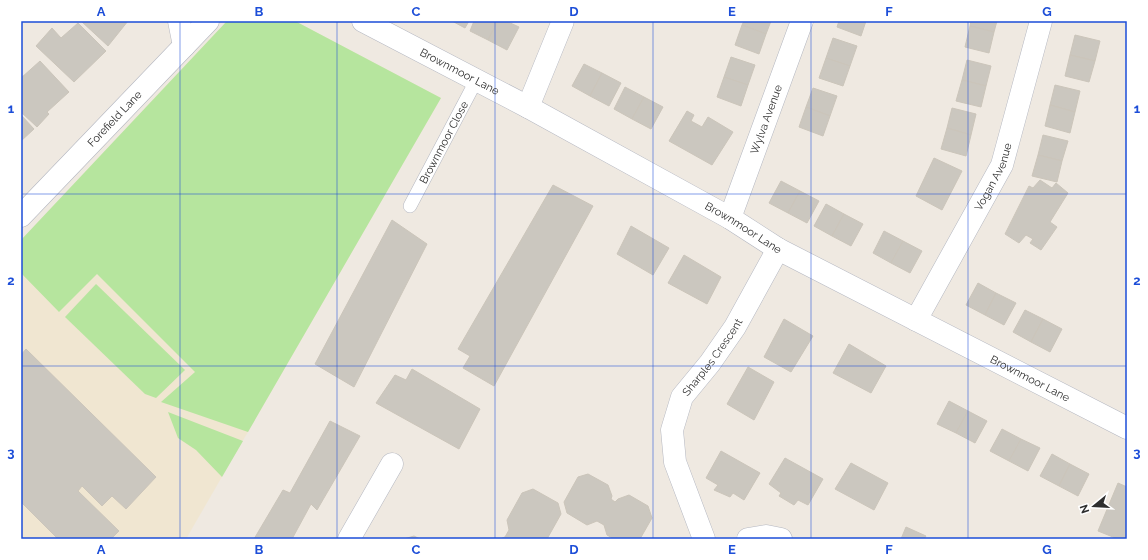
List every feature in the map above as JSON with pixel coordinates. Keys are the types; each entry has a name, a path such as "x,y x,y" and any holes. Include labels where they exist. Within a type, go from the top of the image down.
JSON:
{"street":[{"path":"178,21 184,46"},
{"name":"Forefield Lane","path":"21,216 208,21"},
{"name":"Brownmoor Lane","path":"363,21 477,79 528,107 730,218 778,249 1127,428"},
{"path":"528,107 563,21"},
{"name":"Wylva Avenue","path":"730,218 802,21"},
{"name":"Vogan Avenue","path":"916,320 1002,165 1041,21"},
{"name":"Sharples Crescent","path":"704,539 675,462 672,430 682,397 710,363 735,327 778,249"},
{"path":"349,539 392,464"},
{"path":"748,539 766,536 781,539"}],"lane":[{"name":"Brownmoor Close","path":"410,206 477,79"}],"shaded area":[{"path":"227,21 295,21 441,98 186,539 21,539 21,240"}],"green space":[{"path":"227,21 295,21 441,98 248,432 161,402 195,372 97,274 59,312 21,273 21,240"},
{"path":"96,284 185,370 156,398 145,394 65,317"},
{"path":"168,412 243,441 222,477 196,450 178,438"}],"building":[{"path":"81,21 128,21 108,46"},
{"path":"452,21 469,21 465,28"},
{"path":"474,21 498,21 488,40 470,31"},
{"path":"498,21 506,21 519,27 507,50 488,40"},
{"path":"744,21 771,21 766,34 742,25"},
{"path":"839,21 866,21 861,36 837,27"},
{"path":"971,21 997,21 994,32 970,26"},
{"path":"78,23 106,51 74,82 36,46 52,28 61,38"},
{"path":"742,25 766,34 759,54 735,45"},
{"path":"970,26 994,32 989,53 965,47"},
{"path":"1075,35 1100,41 1095,61 1070,55"},
{"path":"833,38 857,46 850,66 826,58"},
{"path":"1070,55 1095,61 1089,82 1065,76"},
{"path":"731,57 755,65 748,85 724,77"},
{"path":"826,58 850,66 843,86 819,78"},
{"path":"967,60 991,66 986,86 962,80"},
{"path":"40,61 69,92 47,112 49,114 37,127 21,112 21,106 23,104 21,102 21,78"},
{"path":"584,64 602,73 590,96 572,86"},
{"path":"602,73 621,83 609,106 590,96"},
{"path":"724,77 748,85 741,106 717,97"},
{"path":"962,80 986,86 981,107 956,101"},
{"path":"1055,85 1080,91 1075,112 1050,105"},
{"path":"625,87 644,97 632,119 614,109"},
{"path":"813,88 837,96 830,116 806,107"},
{"path":"644,97 663,107 651,129 632,119"},
{"path":"1050,105 1075,112 1070,133 1045,126"},
{"path":"806,107 830,116 823,136 799,127"},
{"path":"952,108 976,114 971,135 947,128"},
{"path":"687,111 694,115 691,121 702,127 708,117 733,132 712,165 669,141"},
{"path":"21,115 34,129 21,141"},
{"path":"947,128 971,135 966,156 941,149"},
{"path":"1043,135 1068,141 1062,161 1038,155"},
{"path":"1038,155 1062,161 1057,182 1032,176"},
{"path":"934,158 962,171 942,210 916,196"},
{"path":"1040,180 1052,188 1056,183 1068,193 1050,222 1057,227 1041,250 1030,243 1033,239 1026,235 1019,243 1005,234 1029,186 1033,188"},
{"path":"781,181 800,191 788,213 769,203"},
{"path":"553,185 593,206 494,386 463,368 470,356 458,349"},
{"path":"800,191 819,201 807,223 788,213"},
{"path":"826,204 844,214 832,236 814,226"},
{"path":"844,214 863,224 851,246 832,236"},
{"path":"392,220 427,244 354,387 315,364"},
{"path":"631,226 669,248 653,275 617,254"},
{"path":"884,231 903,241 891,263 873,253"},
{"path":"903,241 922,251 910,273 891,263"},
{"path":"684,255 721,277 707,304 668,283"},
{"path":"978,283 996,293 985,315 966,305"},
{"path":"996,293 1016,303 1004,325 985,315"},
{"path":"1025,310 1043,319 1031,342 1013,332"},
{"path":"784,319 813,336 791,372 764,357"},
{"path":"1043,319 1062,329 1050,352 1031,342"},
{"path":"849,344 886,366 871,393 833,373"},
{"path":"26,349 156,477 126,509 112,496 102,506 82,486 78,491 119,531 111,539 58,539 21,502 21,355"},
{"path":"748,367 774,382 754,420 727,404"},
{"path":"412,369 480,409 459,449 376,403 395,375 406,380"},
{"path":"949,401 968,411 956,433 937,424"},
{"path":"968,411 987,421 975,443 956,433"},
{"path":"330,421 360,436 317,510 311,504 292,539 254,539 283,490 290,493"},
{"path":"1002,429 1021,439 1009,461 990,451"},
{"path":"1021,439 1040,448 1028,471 1009,461"},
{"path":"721,451 760,473 744,500 733,493 730,497 714,490 718,485 706,478"},
{"path":"1052,454 1070,464 1059,486 1040,476"},
{"path":"785,458 823,479 808,505 798,500 794,505 779,496 781,493 769,484"},
{"path":"851,463 888,483 874,510 835,489"},
{"path":"1070,464 1089,474 1078,496 1059,486"},
{"path":"588,474 608,485 612,496 611,499 615,502 618,499 629,495 648,506 652,518 640,539 614,539 607,535 604,525 597,521 587,525 567,513 564,502 578,477"},
{"path":"1118,483 1127,487 1127,539 1118,539 1098,531"},
{"path":"533,489 558,503 561,514 547,539 500,539 505,537 509,530 507,520 522,493"},
{"path":"906,527 926,536 924,539 901,539"},
{"path":"414,536 420,539 404,539"}]}
